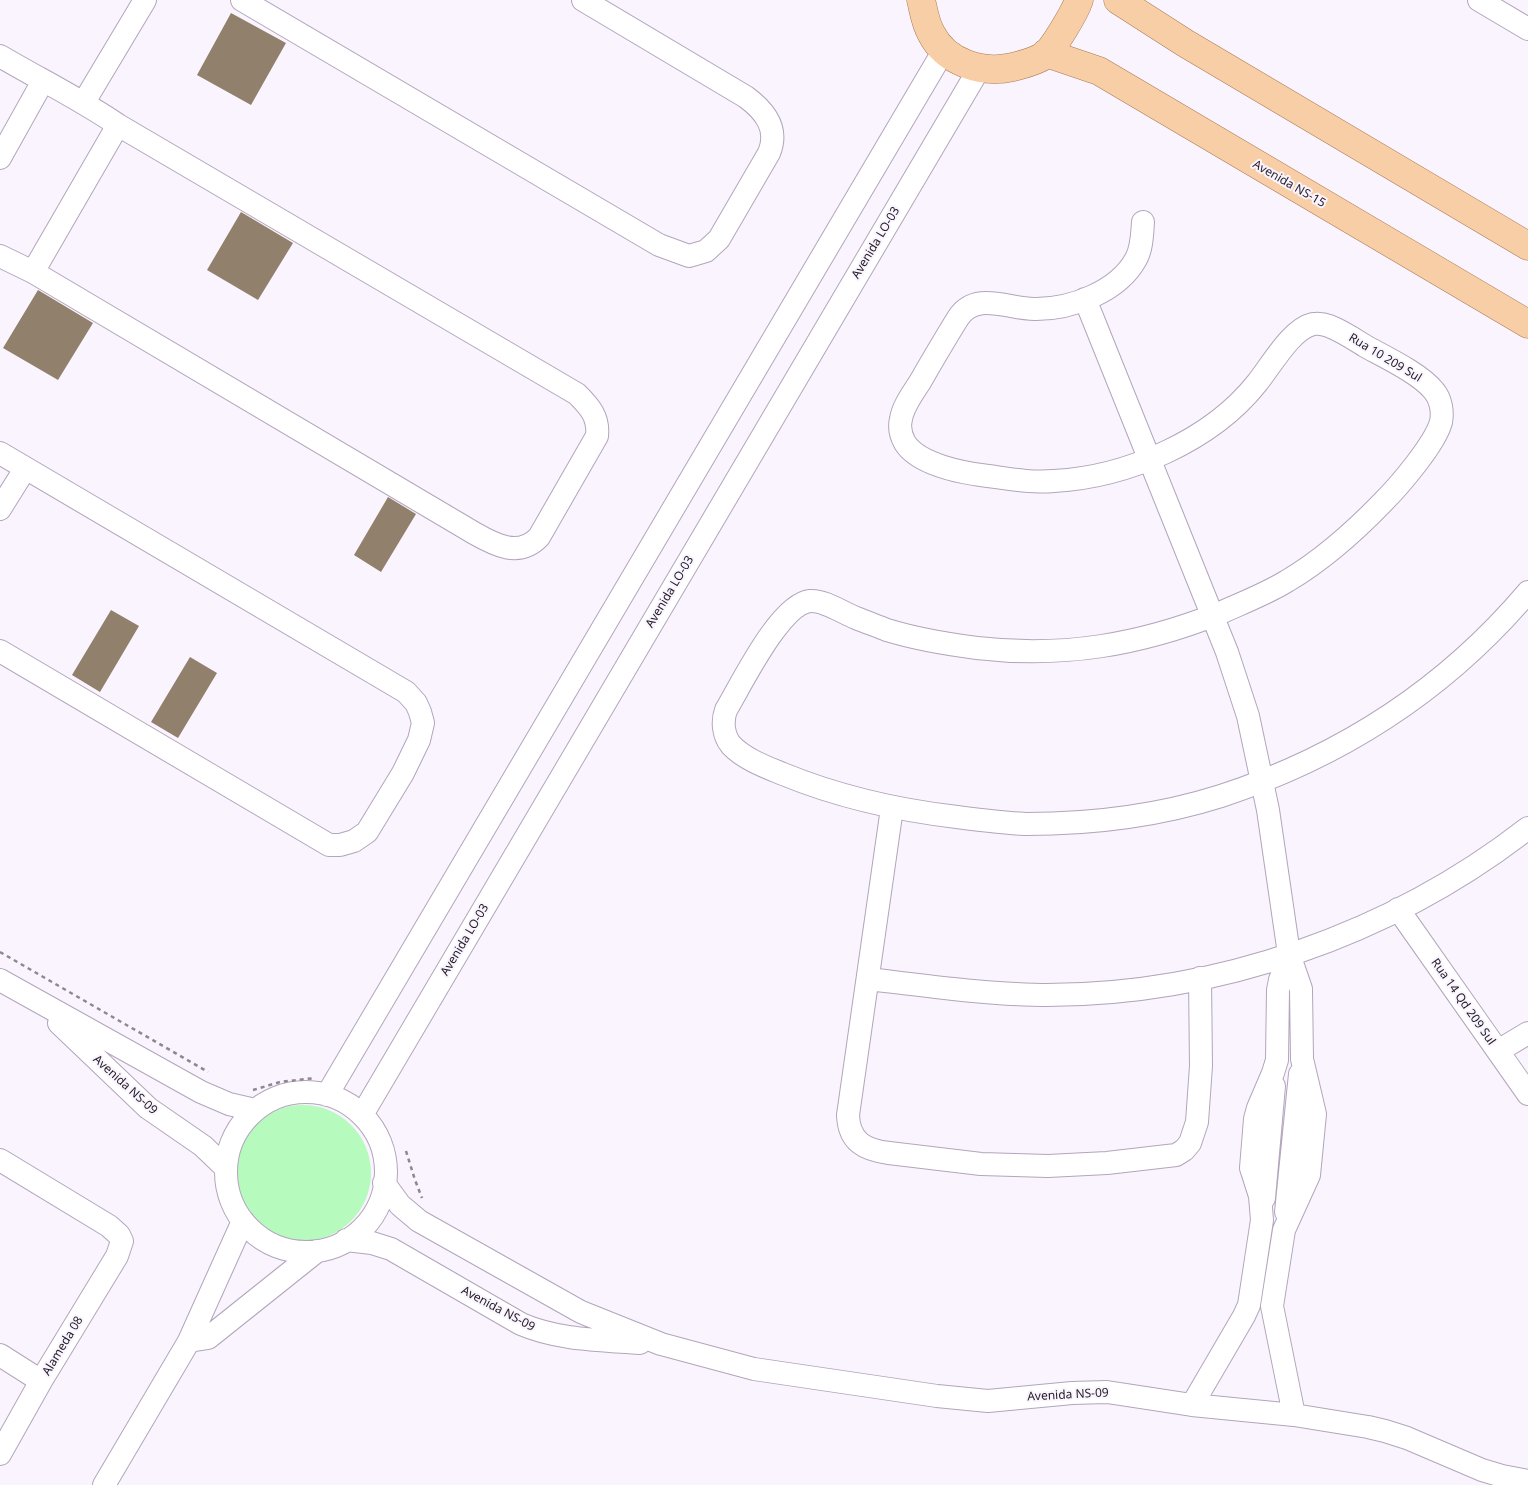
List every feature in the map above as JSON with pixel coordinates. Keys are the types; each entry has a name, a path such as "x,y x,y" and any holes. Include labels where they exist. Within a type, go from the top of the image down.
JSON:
{"main road":[{"path":"921,0 925,20 931,34 944,50 970,67 1000,70 1034,62 1046,54 1075,12 1079,0"},
{"path":"1118,0 1185,43 1528,246"},
{"name":"Avenida NS-15","path":"1046,54 1099,71 1528,324"}],"street":[{"path":"84,102 145,0"},
{"path":"242,0 658,245 684,256 702,253 719,239 769,153 773,137 768,120 760,108 746,97 583,0"},
{"path":"1479,0 1528,29"},
{"path":"321,1086 362,1115 374,1130 385,1163 382,1194 373,1214 359,1231 346,1240 317,1251 281,1248 259,1237 243,1221 230,1198 227,1186 226,1168 230,1146 245,1120 251,1100 271,1100 289,1094 308,1092 321,1086 944,50"},
{"path":"0,56 84,102 118,124 578,394 593,412 598,428 597,436 546,526 534,542 523,547 505,548 492,543 33,272 0,256"},
{"name":"Avenida LO-03","path":"362,1115 979,68"},
{"path":"0,158 43,81"},
{"path":"33,272 118,124"},
{"path":"1143,222 1140,248 1132,265 1118,280 1086,299 1065,306 1043,309 1027,309 985,302 974,304 967,308 959,316 904,408 900,426 904,442 924,458 946,467 974,474 1024,482 1090,477 1120,470 1150,459"},
{"path":"1086,299 1236,677 1248,716 1274,843 1290,954 1301,989 1302,1058 1315,1114 1309,1175 1284,1230 1272,1306 1294,1415"},
{"name":"Rua 10 209 Sul","path":"1150,459 1183,443 1225,416 1257,384 1293,337 1299,331 1315,323 1329,326 1413,374 1438,395 1442,417 1436,435 1414,467 1365,521 1342,542 1289,580 1213,615"},
{"path":"0,453 406,692 416,703 420,712 423,723 421,734 403,773 367,832 354,842 329,845 0,651"},
{"path":"0,509 25,469"},
{"path":"1213,615 1167,632 1131,641 1102,647 1045,652 979,648 913,637 883,628 816,601 809,601 798,605 788,612 776,627 726,710 723,721 727,737 734,747 761,765 827,790 892,808 978,820 1025,824 1099,821 1137,816 1194,804 1262,780 1319,757 1380,723 1426,689 1467,655 1528,592"},
{"path":"892,808 848,1115 851,1131 858,1142 875,1150 890,1153 981,1164 1048,1166 1106,1163 1170,1156 1181,1152 1187,1147 1194,1136 1197,1122 1201,1066 1200,978"},
{"path":"869,979 998,994 1044,995 1125,990 1200,978 1266,962 1290,954 1347,933 1398,910 1470,868 1528,828"},
{"name":"Rua 14 Qd 209 Sul","path":"1398,910 1528,1094"},
{"path":"1192,1405 1244,1316 1249,1302 1262,1220 1261,1200 1251,1168 1253,1137 1256,1112 1277,1060 1278,990 1290,954"},
{"name":"Avenida NS-09","path":"0,980 201,1092 238,1107 251,1100"},
{"name":"Avenida NS-09","path":"28,996 70,1033 148,1108 203,1146 226,1168"},
{"path":"1498,1051 1528,1033"},
{"name":"Alameda 08","path":"0,1160 109,1226 121,1237 121,1246 117,1256 41,1381 0,1454"},
{"name":"Avenida NS-09","path":"384,1183 400,1206 419,1221 582,1312 661,1344 754,1369 937,1396 988,1401 1064,1393 1107,1392 1192,1405 1294,1415 1385,1431 1407,1438 1482,1470 1528,1481"},
{"path":"104,1485 189,1342 243,1221"},
{"name":"Avenida NS-09","path":"346,1240 372,1243 391,1249 521,1324 533,1329 567,1337 661,1344"},
{"path":"189,1342 208,1338 317,1251"},
{"path":"1249,1302 1272,1306"},
{"path":"0,1355 41,1381"}],"path":[{"path":"0,952 211,1074"},
{"path":"251,1100 263,1088 280,1082 321,1086"},
{"path":"406,1151 424,1202"}],"green space":[{"path":"303,1105 329,1110 341,1116 351,1125 360,1135 366,1147 371,1173 366,1199 360,1211 351,1221 341,1230 329,1236 303,1241 277,1236 265,1230 255,1221 246,1211 240,1199 235,1173 240,1147 246,1135 255,1125 265,1116 277,1110"}],"building":[{"path":"231,13 286,43 251,105 197,75"},
{"path":"241,212 293,243 258,300 207,270"},
{"path":"38,290 93,323 58,380 3,348"},
{"path":"388,497 416,514 381,572 354,555"},
{"path":"111,610 139,626 100,692 72,675"},
{"path":"190,657 217,673 178,738 151,722"}]}
